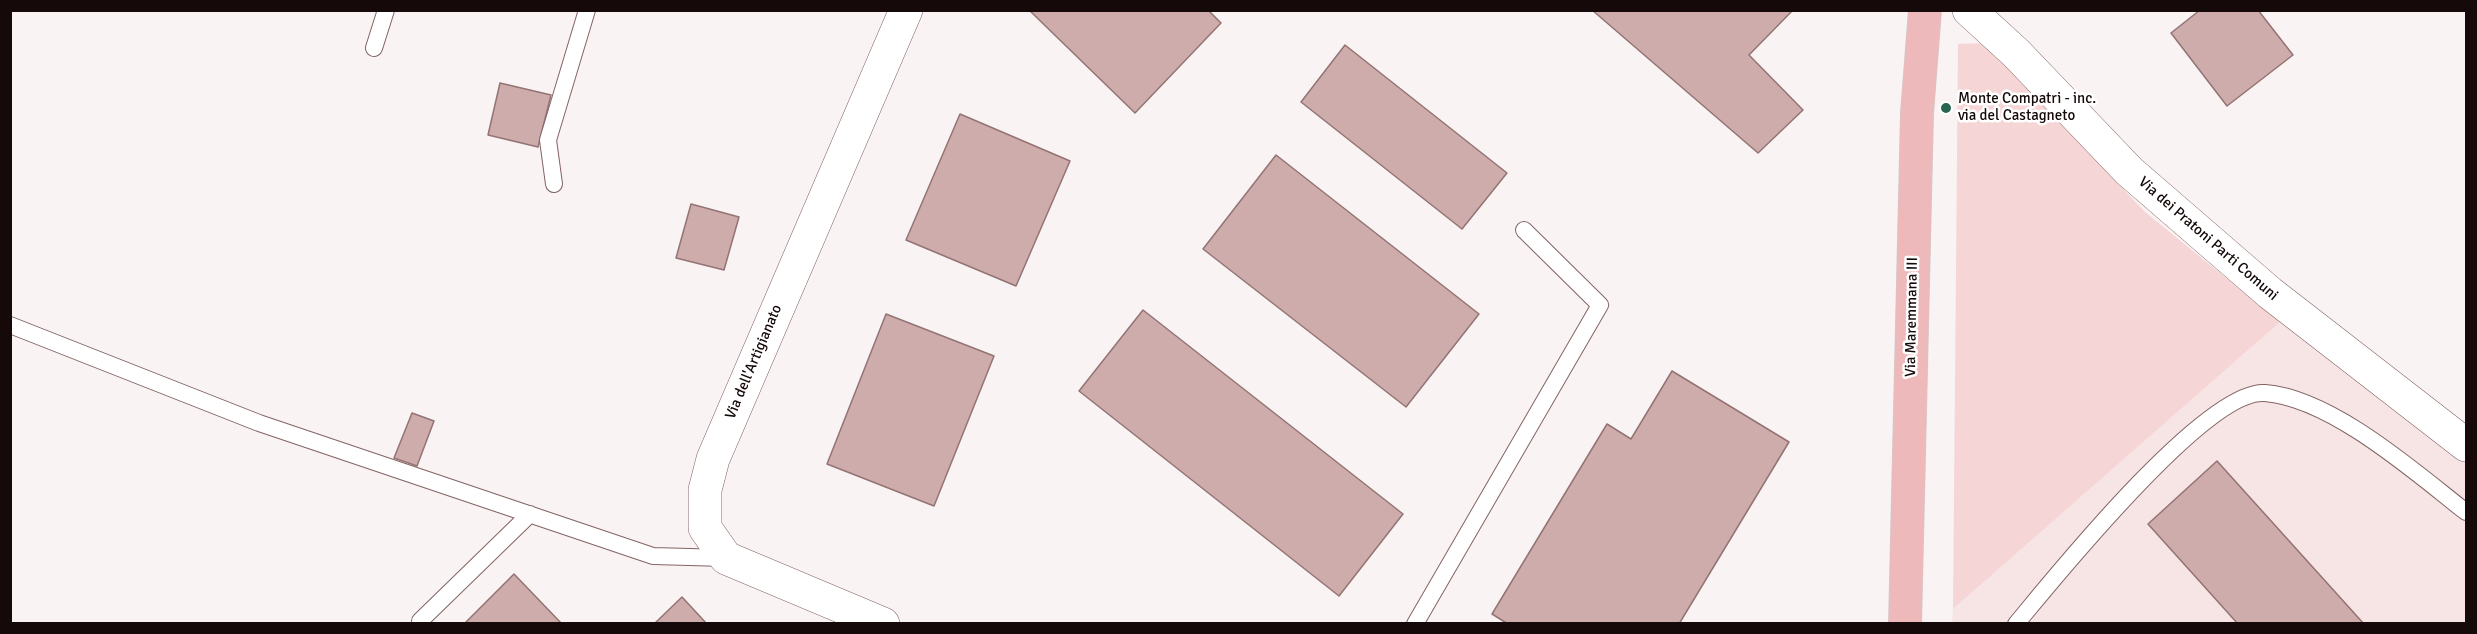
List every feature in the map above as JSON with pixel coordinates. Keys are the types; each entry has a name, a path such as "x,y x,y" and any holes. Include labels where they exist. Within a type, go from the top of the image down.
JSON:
{"main road":[{"name":"Via Maremmana III","path":"1905,624 1917,113 1925,10"}],"street":[{"name":"Via dell'Artigianato","path":"726,558 705,528 705,490 712,459 906,10"},
{"name":"Via dei Pratoni Parti Comuni","path":"1969,10 2016,53 2129,171 2270,293 2466,445"},
{"path":"726,558 883,624"}],"lane":[{"path":"374,48 386,10"},
{"path":"554,184 548,140 587,10"},
{"path":"1415,624 1600,305 1524,230"},
{"path":"10,325 259,423 654,556 726,558"},
{"path":"2016,624 2082,543 2166,457 2229,404 2262,393 2296,400 2337,420 2382,448 2466,512"},
{"path":"420,621 530,514"}],"shaded area":[{"path":"1985,43 2144,211 2280,322 1953,609 1958,44"},
{"path":"2280,322 2466,458 2466,623 1952,624 1953,609"}],"building":[{"path":"1029,10 1208,10 1221,23 1135,113"},
{"path":"1592,10 1793,10 1749,55 1803,110 1758,153"},
{"path":"2200,10 2258,10 2293,55 2227,106 2171,33"},
{"path":"1345,45 1507,173 1462,229 1301,102"},
{"path":"500,83 551,95 538,147 488,135"},
{"path":"960,114 1070,161 1016,286 906,240"},
{"path":"1276,155 1479,314 1406,407 1203,249"},
{"path":"691,204 739,217 724,270 676,258"},
{"path":"1143,310 1403,514 1339,596 1079,391"},
{"path":"886,314 994,356 934,506 827,464"},
{"path":"1672,371 1789,442 1679,624 1508,624 1492,614 1607,424 1631,439"},
{"path":"412,413 434,421 417,466 394,458"},
{"path":"2217,461 2364,624 2238,624 2148,524"},
{"path":"514,574 562,624 464,624"},
{"path":"682,597 707,624 654,624"}],"place":[{"name":"Monte Compatri - inc. via del Castagneto","path":"1946,108"}]}
